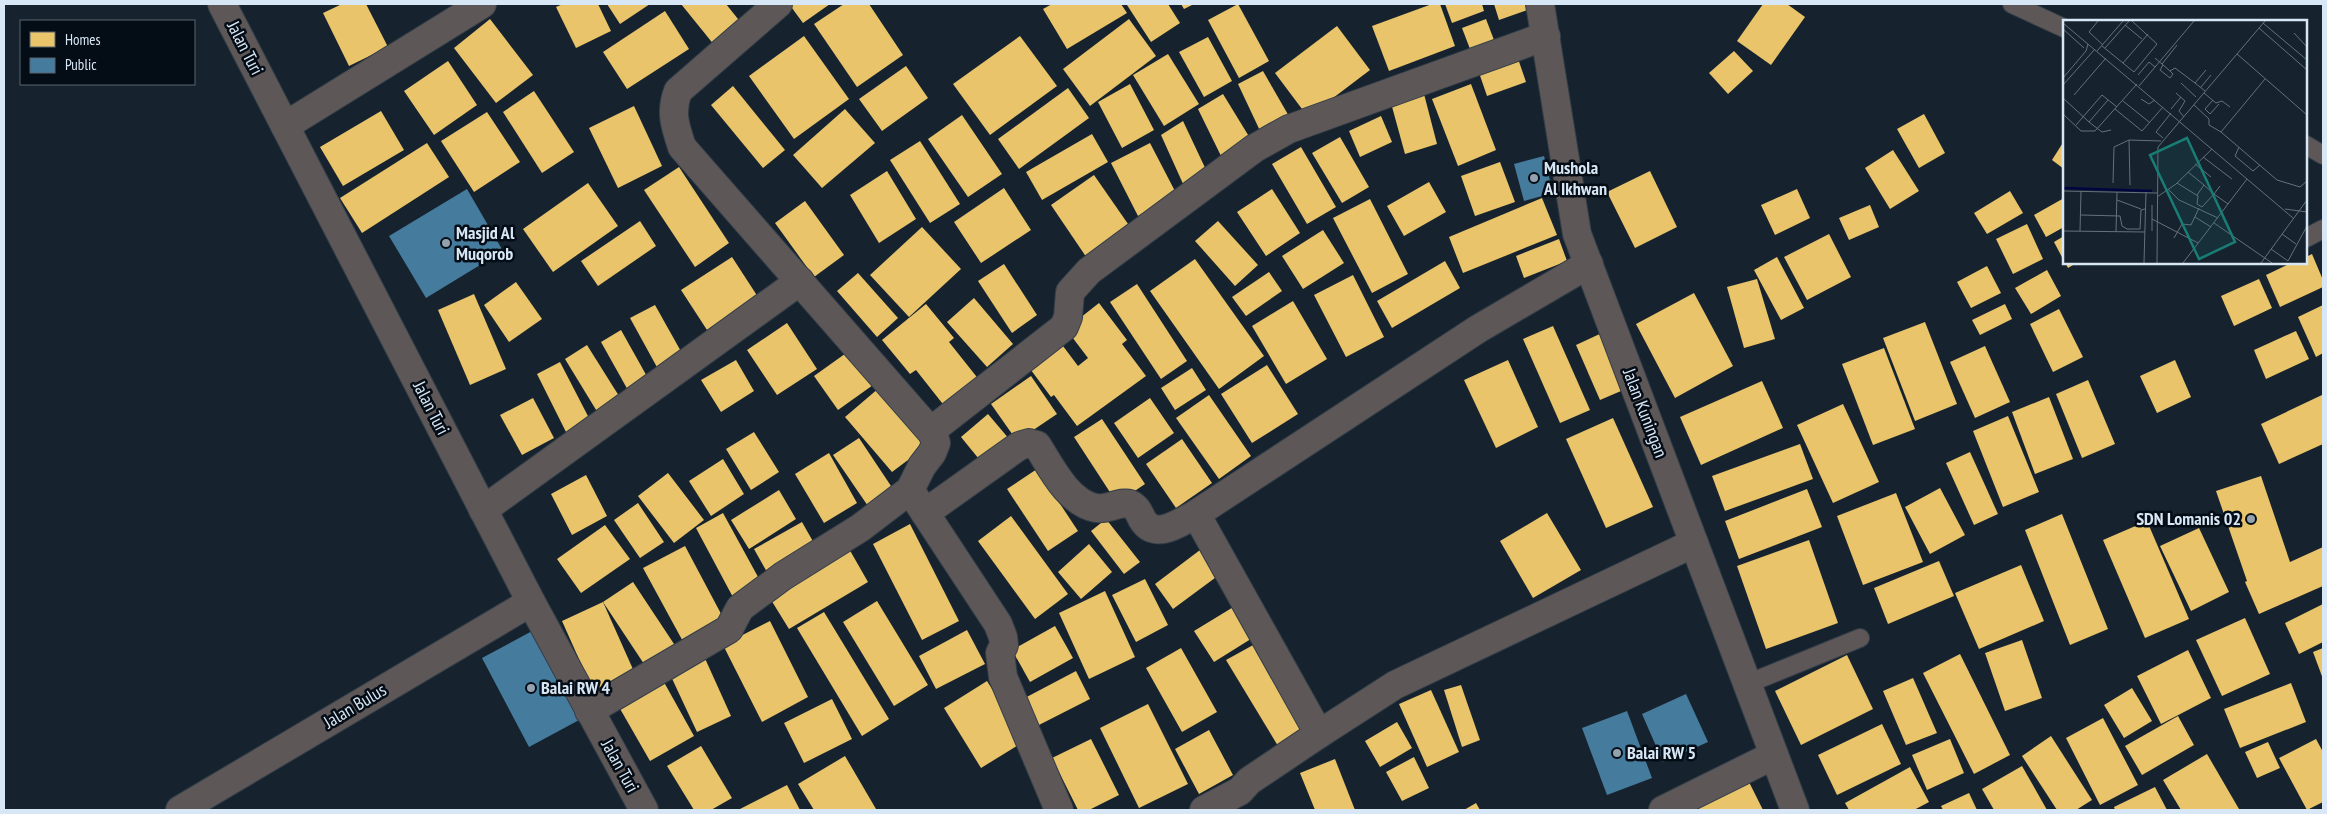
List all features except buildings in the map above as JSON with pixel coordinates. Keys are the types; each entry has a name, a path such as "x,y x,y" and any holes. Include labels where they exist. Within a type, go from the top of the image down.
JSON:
{"street":[{"name":"Jalan Turi","path":"222,4 531,602 644,810"},
{"path":"285,126 482,4"},
{"path":"589,710 729,629 740,608 783,576 860,528 910,490 936,443 933,434 682,147 672,120 673,104 678,91 778,4"},
{"name":"Jalan Kuningan","path":"1540,4 1577,234 1795,810"},
{"path":"933,434 936,427 1064,327 1068,317 1070,292 1090,271 1254,148 1289,129 1546,36"},
{"path":"925,513 1019,446 1029,443 1037,445 1061,482 1078,500 1095,508 1104,509 1127,503 1138,511 1149,528 1156,530 1169,528 1196,514 1478,330 1589,264"},
{"path":"483,510 800,281"},
{"path":"910,490 998,624 1004,645 1000,653 1003,677 1059,810"},
{"path":"1196,514 1319,734"},
{"path":"1204,810 1240,791 1249,781 1395,685 1694,544"},
{"name":"Jalan Bulus","path":"180,810 531,602"},
{"path":"1663,810 1774,755"}],"lane":[{"path":"2012,4 2063,28"},
{"path":"2307,146 2323,155"},
{"path":"2307,237 2323,229"},
{"path":"1747,684 1860,638"}],"place":[{"name":"Mushola Al Ikhwan","path":"1534,178"},
{"name":"Masjid Al Muqorob","path":"446,243"},
{"name":"SDN Lomanis 02","path":"2251,519"},
{"name":"Balai RW 4","path":"531,688"},
{"name":"Balai RW 5","path":"1617,753"}]}
